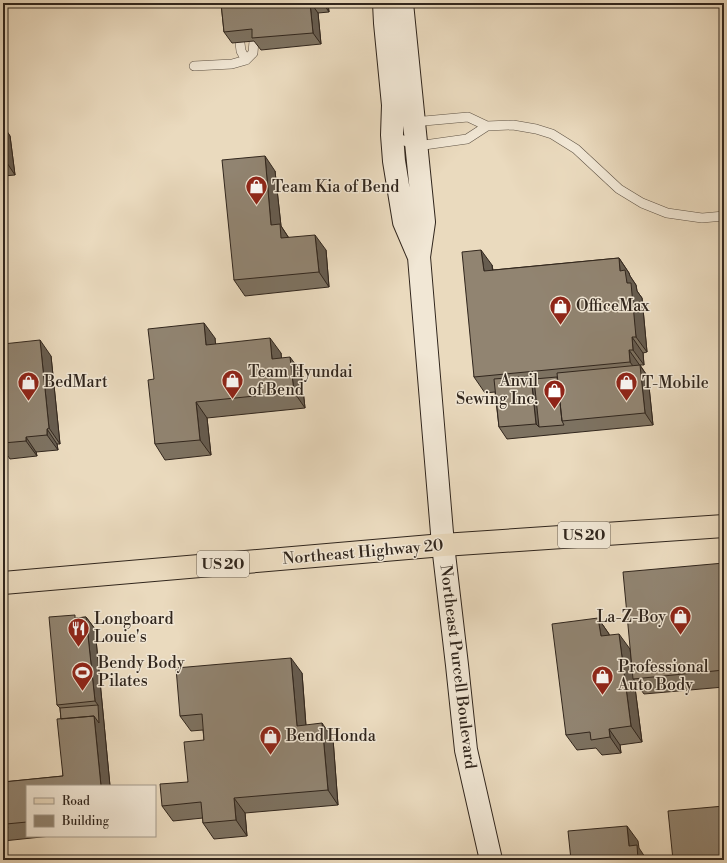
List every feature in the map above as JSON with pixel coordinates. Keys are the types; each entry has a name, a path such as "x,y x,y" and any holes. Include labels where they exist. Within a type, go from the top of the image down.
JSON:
{"main road":[{"name":"Northeast Highway 20","path":"3,583 443,546 724,526"}],"street":[{"name":"Northeast Purcell Boulevard","path":"384,3 393,106 392,135 394,160 404,222 419,257"},
{"name":"Northeast Purcell Boulevard","path":"402,3 424,222 419,257 443,546 466,750 491,860"}],"lane":[{"path":"194,66 232,64 246,60 253,53 254,41"},
{"path":"240,43 241,51 246,60"},
{"path":"392,135 414,121 468,117 487,126 512,125 536,129 552,134 576,149 619,189 642,204 667,213 702,218 724,216"},
{"path":"392,135 417,146 467,139 487,126"}],"building":[{"path":"221,3 310,3 313,33 252,38 252,29 224,32"},
{"path":"3,131 7,163 3,163"},
{"name":"Team Kia of Bend","path":"265,156 271,225 280,224 281,238 315,235 319,272 234,280 222,160"},
{"name":"OfficeMax","path":"481,250 484,271 619,258 620,271 625,270 627,283 631,283 636,337 632,337 633,350 629,350 630,362 474,377 462,252"},
{"name":"Team Hyundai of Bend","path":"204,323 206,345 270,338 272,359 290,357 294,392 196,402 200,440 155,444 148,380 154,379 148,329"},
{"name":"BedMart","path":"40,340 49,428 47,429 47,435 26,437 26,441 3,443 3,344"},
{"path":"640,365 645,413 562,421 557,373"},
{"path":"531,376 536,424 499,427 494,379"},
{"path":"557,377 562,421 564,425 539,427 534,379"},
{"name":"La-Z-Boy","path":"724,563 724,670 633,679 623,572"},
{"path":"75,615 75,618 86,617 95,701 57,705 49,617"},
{"name":"Professional Auto Body","path":"598,618 601,636 619,634 631,726 609,729 610,737 591,740 590,732 566,735 552,624"},
{"name":"Bend Honda","path":"291,658 297,726 322,723 328,790 234,798 236,820 203,823 201,802 162,806 160,784 188,782 184,742 204,740 202,714 180,716 176,668"},
{"path":"98,705 99,723 94,716 61,719 60,708"},
{"path":"94,716 101,785 26,785 26,822 6,824 3,782 63,776 57,719"},
{"path":"3,798 6,824 8,828 3,828"},
{"path":"724,806 724,860 673,860 668,811"},
{"path":"627,826 629,846 637,845 638,860 571,860 568,831"}],"place":[{"name":"Team Kia of Bend","path":"257,206"},
{"name":"OfficeMax","path":"561,326"},
{"name":"Team Hyundai of Bend","path":"232,400"},
{"name":"BedMart","path":"29,402"},
{"name":"T-Mobile","path":"627,402"},
{"name":"Anvil Sewing Inc.","path":"554,410"},
{"name":"La-Z-Boy","path":"681,636"},
{"name":"Longboard Louie's","path":"78,648"},
{"name":"Bendy Body Pilates","path":"82,692"},
{"name":"Professional Auto Body","path":"603,696"},
{"name":"Bend Honda","path":"270,756"}]}
